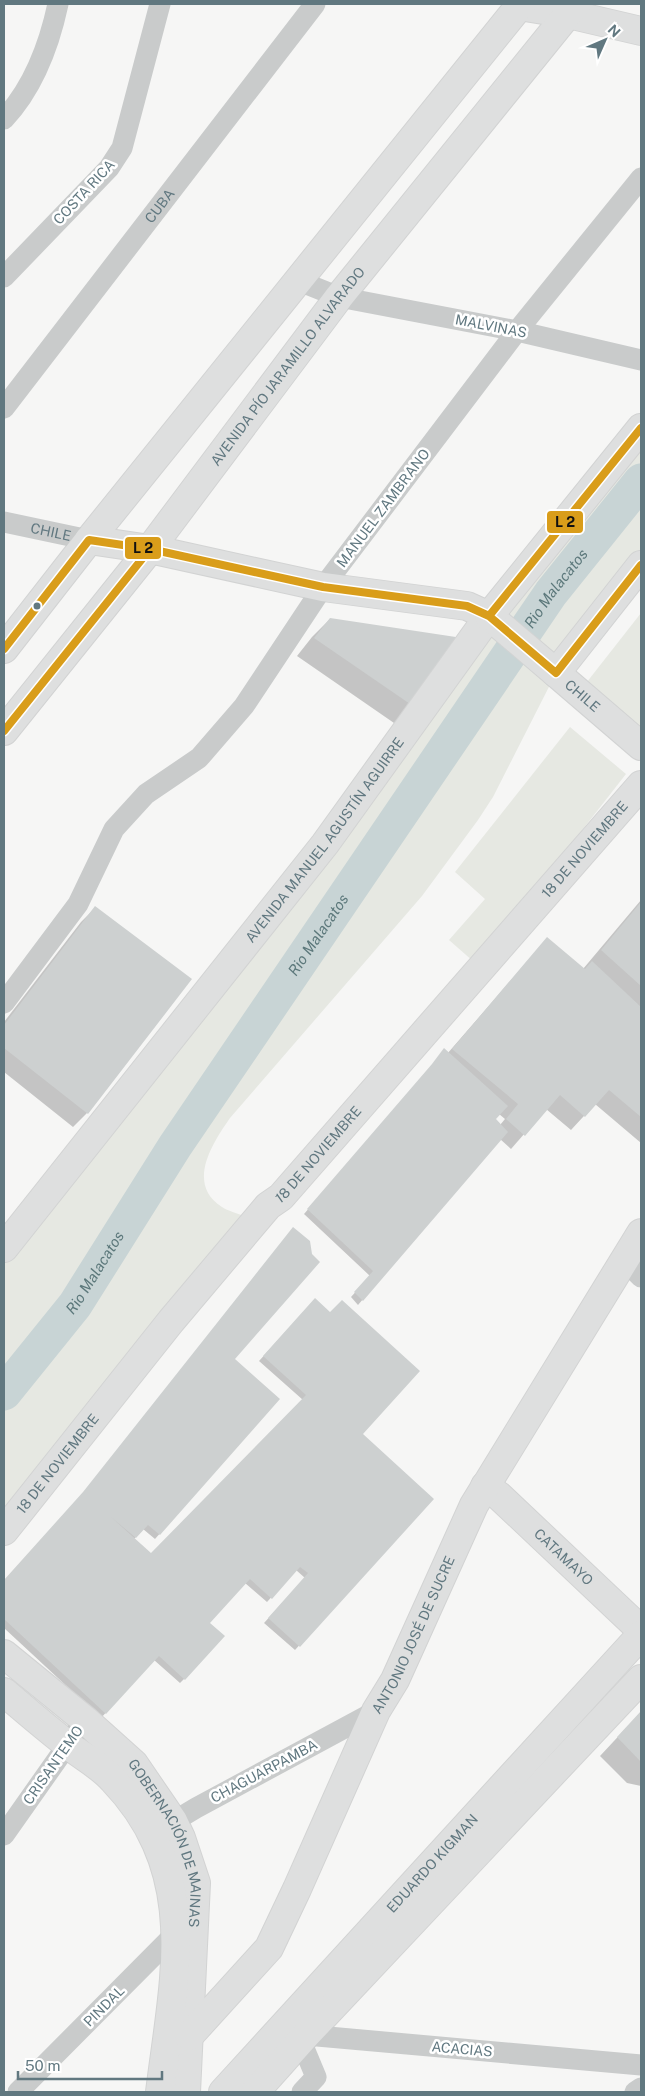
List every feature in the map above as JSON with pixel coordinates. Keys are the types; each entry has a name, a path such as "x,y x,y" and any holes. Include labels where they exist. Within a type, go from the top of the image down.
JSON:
{"main road":[{"path":"4,649 89,540 299,281 514,5 572,9 641,31"},
{"name":"AVENIDA PÍO JARAMILLO ALVARADO","path":"4,731 150,549 339,297 572,9"},
{"name":"AVENIDA MANUEL AGUSTÍN AGUIRRE","path":"4,1248 325,844 641,428"},
{"name":"CHILE","path":"89,540 150,549 323,588 467,606 494,620 641,746"},
{"path":"552,670 641,565"},
{"name":"18 DE NOVIEMBRE","path":"4,1531 171,1321 262,1214 280,1197 641,785"},
{"name":"ANTONIO JOSÉ DE SUCRE","path":"189,2036 269,1948 297,1890 376,1711 395,1680 474,1505 633,1269 641,1233"},
{"name":"CATAMAYO","path":"485,1486 499,1496 641,1630"},
{"name":"EDUARDO KIGMAN","path":"255,2092 297,2036 641,1635"},
{"name":"GOBERNACIÓN DE MAINAS","path":"4,1654 134,1764 163,1828 196,1883 170,2011 160,2092"},
{"name":"EDUARDO KIGMAN","path":"223,2092 297,2036 641,1679"},
{"name":"GOBERNACIÓN DE MAINAS","path":"4,1692 66,1744 112,1778 137,1809 163,1828"},
{"name":"GOBERNACIÓN DE MAINAS","path":"186,1929 189,2036 186,2092"}],"street":[{"path":"4,119 16,106 34,78 53,29 58,4"},
{"name":"COSTA RICA","path":"4,277 117,157 122,148 160,4"},
{"name":"CUBA","path":"4,408 315,4"},
{"name":"MANUEL ZAMBRANO","path":"4,1003 78,904 114,829 146,794 198,758 244,706 323,588 517,331 641,178"},
{"name":"MALVINAS","path":"299,281 339,297 517,331 641,360"},
{"name":"CHILE","path":"4,522 89,540"},
{"name":"CHAGUARPAMBA","path":"163,1828 376,1711"},
{"name":"CRISANTEMO","path":"4,1835 84,1720"},
{"name":"PINDAL","path":"18,2092 186,1929"},
{"path":"284,2092 304,2071 297,2036"},
{"path":"297,2036 316,2077 302,2092"},
{"name":"ACACIAS","path":"297,2036 641,2065"},
{"path":"635,2092 641,2088"}],"shaded area":[{"path":"641,428 641,565 556,673 493,797 422,896 223,1128 210,1152 206,1164 204,1176 206,1187 211,1198 222,1207 244,1216 4,1531 4,1248"},
{"path":"641,613 641,737 583,687"},
{"path":"570,727 626,774 511,921 474,962 449,940 485,899 455,872"}],"building":[{"path":"330,618 469,639 413,706 314,638"},
{"path":"641,902 641,986 601,950"},
{"path":"95,906 192,979 88,1114 4,1048 4,1025"},
{"path":"547,937 585,969 592,961 641,1007 641,1117 609,1090 585,1117 560,1095 525,1136 506,1119 518,1104 452,1049"},
{"path":"444,1048 508,1106 496,1119 508,1132 363,1301 354,1292 373,1271 307,1209"},
{"path":"293,1227 310,1241 312,1254 320,1262 235,1359 280,1399 160,1535 148,1525 136,1538 111,1517 151,1553 306,1395 263,1356 315,1298 330,1312 342,1300 420,1371 363,1434 434,1499 300,1647 268,1618 308,1573 300,1567 272,1599 250,1579 210,1623 225,1636 185,1680 159,1656 106,1714 4,1619 4,1580 83,1492"},
{"path":"641,1711 641,1762 617,1737"}],"waterway":[{"name":"Rio Malacatos","path":"4,1393 75,1305 175,1146 551,593 641,481"}],"transit line":[{"path":"489,616 641,428"},
{"path":"4,649 89,540 150,549 323,587 467,606 489,616 556,673 641,565"},
{"path":"4,731 150,549"}]}
